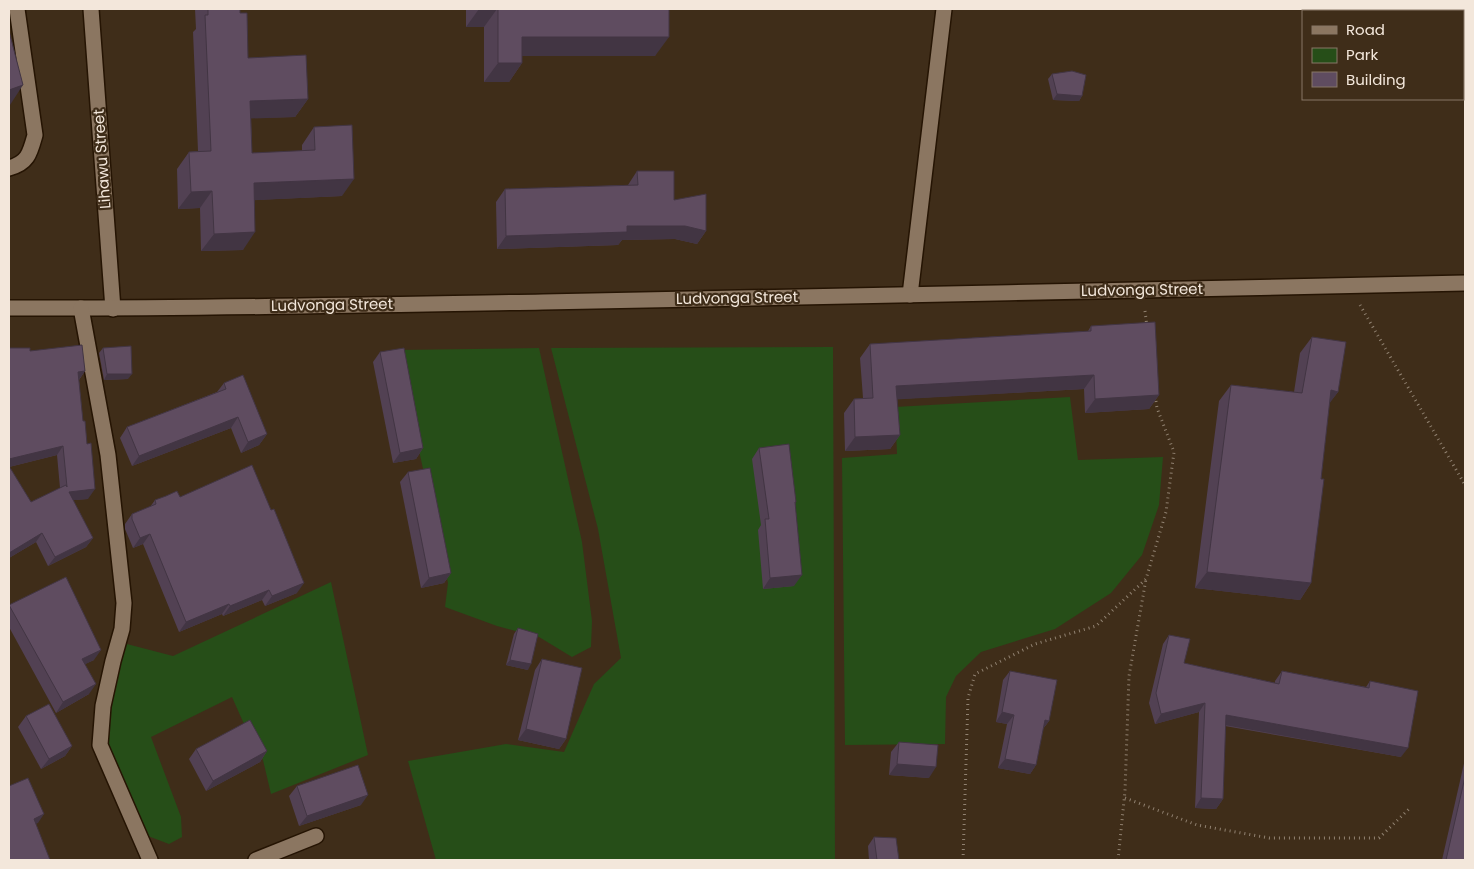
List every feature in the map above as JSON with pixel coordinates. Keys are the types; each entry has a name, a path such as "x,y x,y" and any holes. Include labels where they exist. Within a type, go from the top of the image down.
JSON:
{"street":[{"path":"9,168 19,166 30,154 35,135 17,9"},
{"name":"Lihawu Street","path":"91,9 113,309"},
{"path":"910,295 944,9"},
{"name":"Ludvonga Street","path":"9,308 113,309 1465,283"},
{"path":"81,308 108,455 124,603 122,629 103,706 100,745 150,860"},
{"path":"256,860 316,836"}],"path":[{"path":"1348,286 1465,485"},
{"path":"1143,290 1148,330"},
{"path":"1118,860 1125,798 1129,676 1146,579 1166,512 1174,452 1157,408 1155,388"},
{"path":"963,860 968,698 975,674 1035,644 1096,626 1146,579"},
{"path":"1125,798 1197,825 1269,838 1379,838 1410,809"}],"green space":[{"path":"833,347 835,860 436,860 408,761 506,744 564,752 594,684 621,658 598,529 551,348"},
{"path":"539,348 582,542 592,621 591,647 572,657 539,637 497,626 445,607 448,583 397,350"},
{"path":"1070,397 1078,460 1163,457 1159,505 1142,555 1111,593 1055,629 981,652 956,676 946,697 945,744 845,745 842,458 897,454 895,407"},
{"path":"331,582 368,755 271,794 263,760 232,697 151,737 181,817 182,837 169,844 148,836 137,821 105,740 107,708 123,643 173,656"}],"building":[{"path":"208,9 240,9 240,13 247,13 248,58 306,55 308,99 250,101 252,153 315,150 314,127 352,125 354,179 254,183 255,232 214,234 212,191 191,192 189,152 211,151 205,15 208,15"},
{"path":"498,9 669,9 669,37 522,37 522,63 498,63"},
{"path":"9,31 23,85 9,90"},
{"path":"1072,71 1086,75 1082,96 1057,94 1052,74"},
{"path":"637,171 674,171 674,200 706,194 706,231 685,226 627,226 627,232 506,236 505,189 638,185"},
{"path":"1155,322 1159,395 1095,399 1094,375 896,386 900,435 855,437 854,399 873,398 870,344 1091,331 1091,326"},
{"path":"1312,337 1346,342 1338,392 1331,390 1321,479 1324,479 1311,583 1207,572 1231,385 1302,393"},
{"path":"82,345 85,371 78,372 87,444 91,443 95,489 69,492 93,538 55,557 42,533 9,553 9,466 31,502 66,485 67,487 63,446 9,459 9,348 30,348 30,351"},
{"path":"131,346 132,374 107,374 103,348"},
{"path":"404,348 423,448 400,453 380,352"},
{"path":"243,375 267,434 248,442 238,417 139,456 127,427 226,389 224,383"},
{"path":"789,444 802,575 770,578 765,519 769,519 759,448"},
{"path":"252,465 271,510 274,509 304,583 272,596 269,590 186,622 150,534 140,538 132,519 132,514 156,504 155,500 177,491 180,497"},
{"path":"430,468 451,573 429,578 408,472"},
{"path":"66,577 101,650 82,659 96,684 63,702 9,605"},
{"path":"518,628 538,634 531,664 510,660"},
{"path":"1169,635 1190,639 1184,663 1279,684 1282,671 1369,688 1370,681 1418,691 1408,748 1226,715 1223,799 1201,798 1205,703 1161,714 1156,693"},
{"path":"542,659 582,668 566,739 526,729"},
{"path":"1010,671 1057,680 1049,721 1045,720 1036,765 1005,759 1014,715 1002,712"},
{"path":"49,704 72,746 49,759 26,716"},
{"path":"250,720 267,751 213,781 196,749"},
{"path":"899,742 938,745 936,767 897,764"},
{"path":"358,765 368,795 307,816 297,786"},
{"path":"1465,777 1465,860 1446,860"},
{"path":"28,778 44,814 34,819 50,860 9,860 9,786"},
{"path":"874,837 896,838 899,860 877,860"}]}
